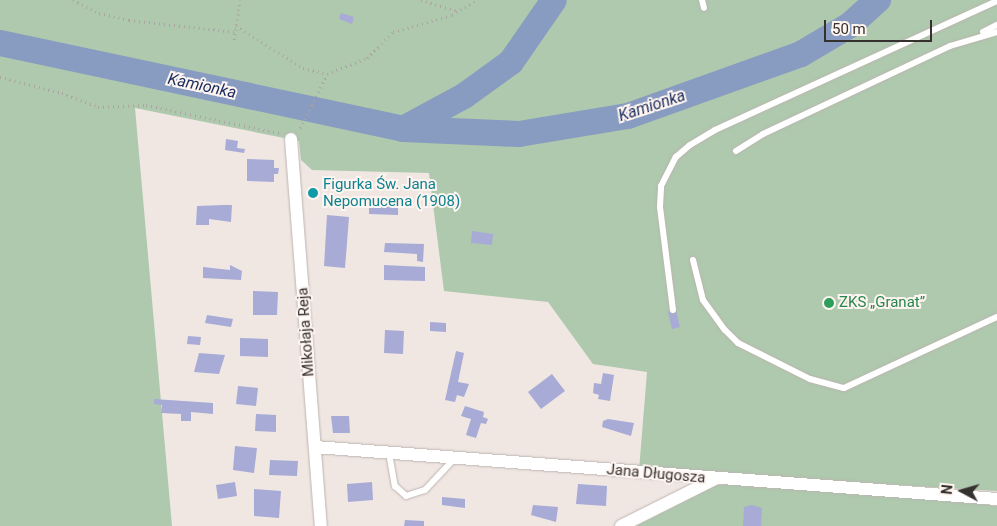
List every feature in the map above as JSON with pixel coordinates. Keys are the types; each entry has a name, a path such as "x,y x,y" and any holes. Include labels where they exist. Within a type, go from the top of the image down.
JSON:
{"street":[{"name":"Mikołaja Reja","path":"295,134 321,526"},
{"name":"Jana Długosza","path":"315,447 997,499"},
{"path":"621,526 716,478"}],"lane":[{"path":"702,0 704,8"},
{"path":"673,310 660,207 661,186 676,158 690,145 716,130 997,1"},
{"path":"736,151 763,134 997,25"},
{"path":"966,39 997,32"},
{"path":"693,260 703,300 725,330 738,343 810,379 844,388 997,317"},
{"path":"388,452 395,486 406,496 425,490 455,458"}],"path":[{"path":"73,0 99,13 129,20 235,32"},
{"path":"234,40 240,0"},
{"path":"421,0 460,12"},
{"path":"236,26 303,68 327,74 367,58 394,32 460,12 476,0"},
{"path":"0,77 62,93 98,107 146,105 280,133 295,134 327,74"}],"green space":[{"path":"0,0 997,0 997,491 639,470 647,372 593,364 548,302 444,291 429,173 312,170 301,160 299,141 135,108 172,526 0,526"},
{"path":"728,484 997,506 997,526 636,526 717,485"}],"building":[{"path":"341,13 354,17 352,24 339,19"},
{"path":"226,139 238,141 237,148 245,149 244,153 225,150"},
{"path":"247,159 274,160 274,168 279,168 278,174 274,174 274,182 247,181"},
{"path":"232,205 231,222 209,219 209,225 196,225 197,206"},
{"path":"369,205 398,205 398,215 369,214"},
{"path":"327,215 349,217 345,268 324,266"},
{"path":"472,231 493,234 492,245 471,243"},
{"path":"385,243 424,244 423,262 417,261 417,254 384,252"},
{"path":"230,265 242,271 241,280 203,278 203,267 230,270"},
{"path":"384,265 425,267 425,281 384,280"},
{"path":"253,291 278,292 277,315 253,315"},
{"path":"676,310 680,327 672,329 668,312"},
{"path":"207,315 233,319 231,327 205,323"},
{"path":"430,322 446,323 446,332 430,331"},
{"path":"385,330 404,331 403,354 384,353"},
{"path":"188,336 201,337 200,345 187,344"},
{"path":"240,338 268,339 268,357 240,356"},
{"path":"456,351 464,353 458,382 469,384 464,397 457,395 455,402 445,400"},
{"path":"199,353 225,355 219,374 194,372"},
{"path":"603,373 614,375 610,401 598,399 599,395 593,393 594,383 601,384"},
{"path":"552,374 565,391 541,409 528,392"},
{"path":"238,386 258,388 256,406 236,404"},
{"path":"154,399 213,403 213,414 191,412 191,421 181,421 181,414 161,413 162,405 154,404"},
{"path":"465,406 484,412 483,417 488,419 486,424 481,423 476,438 466,435 471,419 461,416"},
{"path":"256,414 276,415 276,432 255,431"},
{"path":"331,416 349,416 350,433 333,433"},
{"path":"608,419 634,423 631,436 602,427 603,421"},
{"path":"235,446 257,448 254,473 233,470"},
{"path":"270,460 298,461 297,476 269,475"},
{"path":"235,482 237,496 218,499 216,485"},
{"path":"372,482 373,500 348,502 347,484"},
{"path":"578,484 607,486 606,506 576,504"},
{"path":"254,489 281,491 279,518 254,516"},
{"path":"442,497 465,499 465,508 442,505"},
{"path":"533,505 558,507 556,522 531,515"},
{"path":"752,505 762,508 761,526 743,526 744,507"},
{"path":"405,520 424,521 424,526 404,526"}],"waterway":[{"name":"Kamionka","path":"0,43 403,129 464,96 511,62 554,0"},
{"name":"Kamionka","path":"404,129 519,134 628,116 801,54 850,25 878,0"}],"place":[{"name":"Figurka Św. Jana Nepomucena (1908)","path":"313,193"},
{"name":"ZKS „Granat”","path":"829,303"}]}
